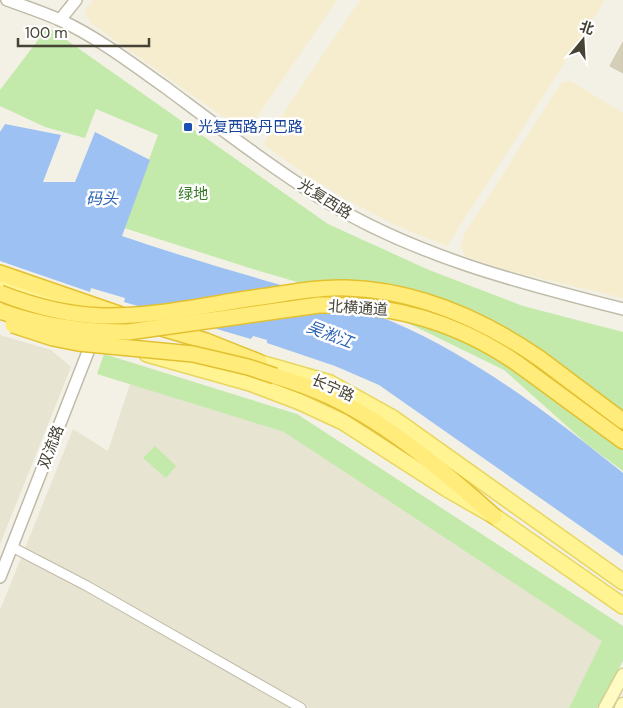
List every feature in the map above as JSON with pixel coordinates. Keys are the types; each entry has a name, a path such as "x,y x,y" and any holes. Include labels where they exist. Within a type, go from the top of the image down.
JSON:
{"highway":[{"path":"0,273 135,320 206,341 259,362"},
{"name":"北横通道","path":"0,292 35,305 80,314 127,316 318,289 374,290 419,300 460,314 496,331 539,358 623,421"},
{"name":"北横通道","path":"0,311 54,326 86,331 120,332 319,305 372,306 415,316 454,329 489,346 510,358 623,441"},
{"path":"0,321 53,338 78,343 193,354 248,366 302,385 333,398 364,415 442,471 494,516"}],"main road":[{"name":"长宁路","path":"0,282 100,317 330,383 393,418 623,582"},
{"name":"长宁路","path":"0,304 94,338 250,384 300,402 344,422 447,489 494,516 623,606"},
{"path":"605,708 623,675"},
{"path":"621,708 623,704"}],"street":[{"name":"光复西路","path":"6,0 60,20 84,33 129,62 322,199 359,220 399,239 452,260 515,280 623,309"},
{"path":"60,20 76,0"},
{"name":"双流路","path":"0,577 94,338 100,317"},
{"path":"12,547 87,586 301,708"}],"shaded area":[{"path":"94,0 337,0 246,133 91,23 84,13"},
{"path":"360,0 605,0 447,246 395,225 351,202 309,177 263,144"},
{"path":"571,81 623,113 623,298 502,269 465,256 461,247 464,235 561,83"},
{"path":"0,335 51,350 71,367 0,544"},
{"path":"130,384 284,432 603,641 569,708 0,708 0,610 73,429 108,451"}],"green space":[{"name":"绿地","path":"48,27 328,224 429,270 523,306 623,332 623,471 588,445 504,370 416,327 349,297 124,228 158,135 96,109 85,138 45,127 0,106 0,90"},
{"path":"104,354 297,414 623,626 623,661 597,708 569,708 602,641 284,432 97,374"},
{"path":"155,446 176,466 166,478 143,458"}],"water":[{"path":"5,124 61,135 43,182 75,182 95,132 150,160 122,236 379,316 424,336 513,390 569,430 623,473 623,556 379,385 335,366 267,343 267,340 253,336 251,339 124,302 125,298 91,288 90,292 0,261 0,132"}],"building":[{"path":"623,42 623,73 610,66"}],"place":[{"name":"光复西路丹巴路","path":"188,127"}],"water label":[{"name":"码头","path":"102,198"},
{"name":"吴淞江","path":"330,334"}]}
